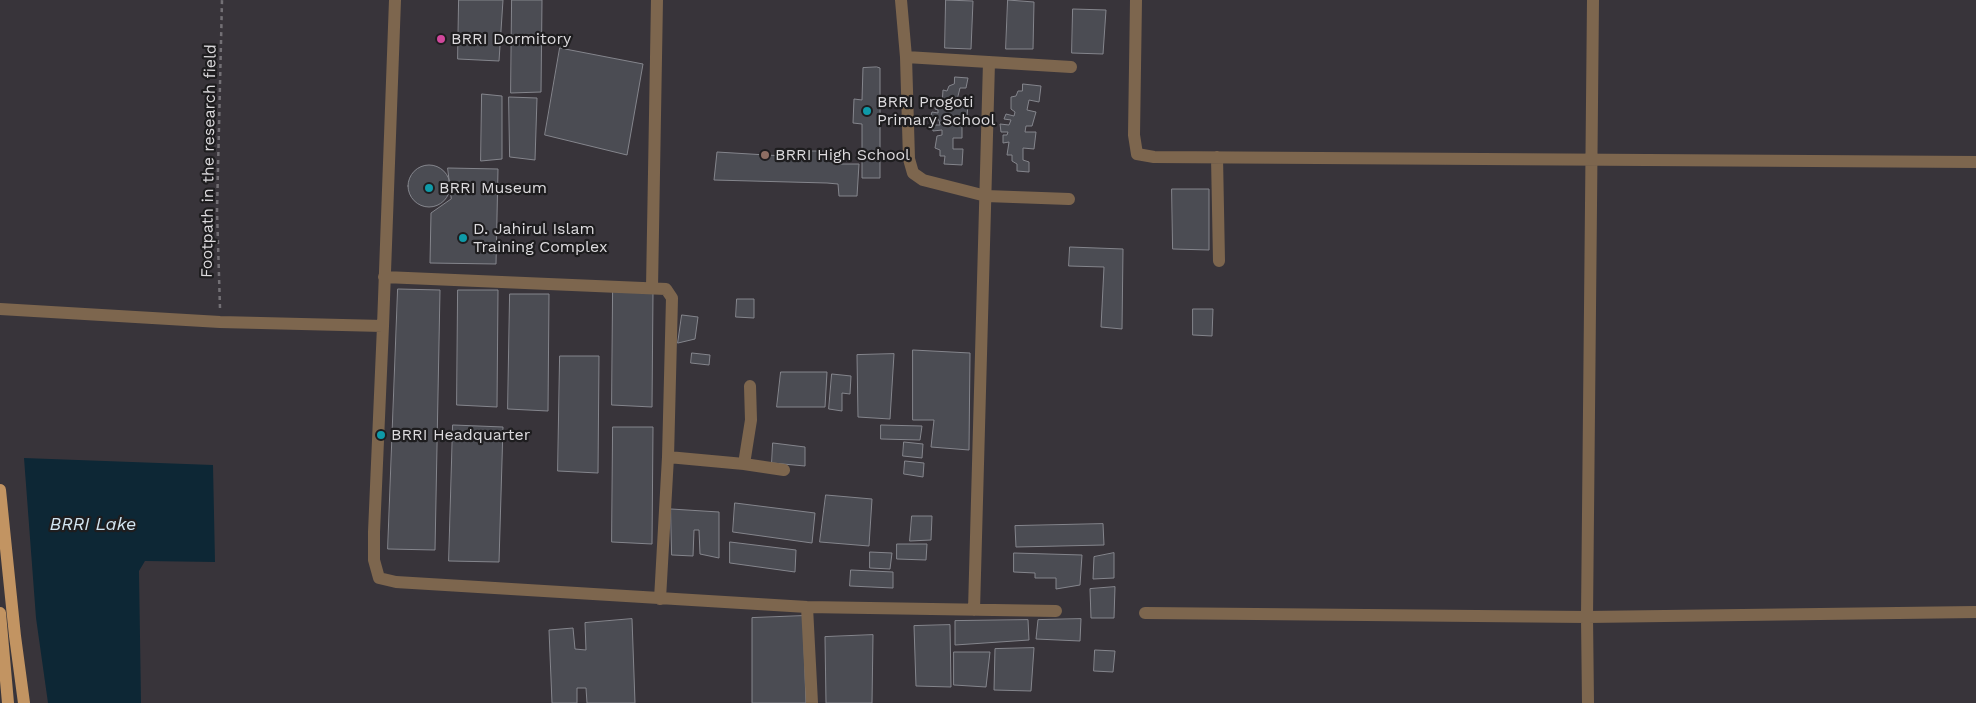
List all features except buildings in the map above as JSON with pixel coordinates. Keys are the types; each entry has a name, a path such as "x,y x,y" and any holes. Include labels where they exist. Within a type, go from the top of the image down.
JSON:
{"main road":[{"path":"0,490 24,703"},
{"path":"0,613 8,703"}],"street":[{"path":"395,0 384,277 384,326 374,532 374,560 379,578 396,582 807,607 1056,611"},
{"path":"652,288 657,0"},
{"path":"901,0 906,57 909,159 913,173 923,180 986,196 1069,199"},
{"path":"1136,0 1134,135 1137,154 1154,157 1976,162"},
{"path":"1588,703 1587,617 1593,161 1593,0"},
{"path":"906,57 1071,67"},
{"path":"974,610 988,62"},
{"path":"1217,157 1219,261"},
{"path":"384,277 666,289 672,298 668,457 660,599"},
{"path":"0,309 220,322 384,326"},
{"path":"744,464 751,420 750,386"},
{"path":"668,457 744,464 784,470"},
{"path":"807,607 812,703"},
{"path":"1145,614 1587,617 1976,612"}],"path":[{"name":"Footpath in the research field","path":"220,322 217,211 222,0"}],"water":[{"name":"BRRI Lake","path":"24,458 213,465 215,562 145,561 139,571 141,703 48,703 36,618"}],"place":[{"name":"BRRI Dormitory","path":"441,39"},
{"name":"BRRI Progoti Primary School","path":"867,111"},
{"name":"BRRI High School","path":"765,155"},
{"name":"BRRI Museum","path":"429,188"},
{"name":"D. Jahirul Islam Training Complex","path":"463,238"},
{"name":"BRRI Headquarter","path":"381,435"}]}
